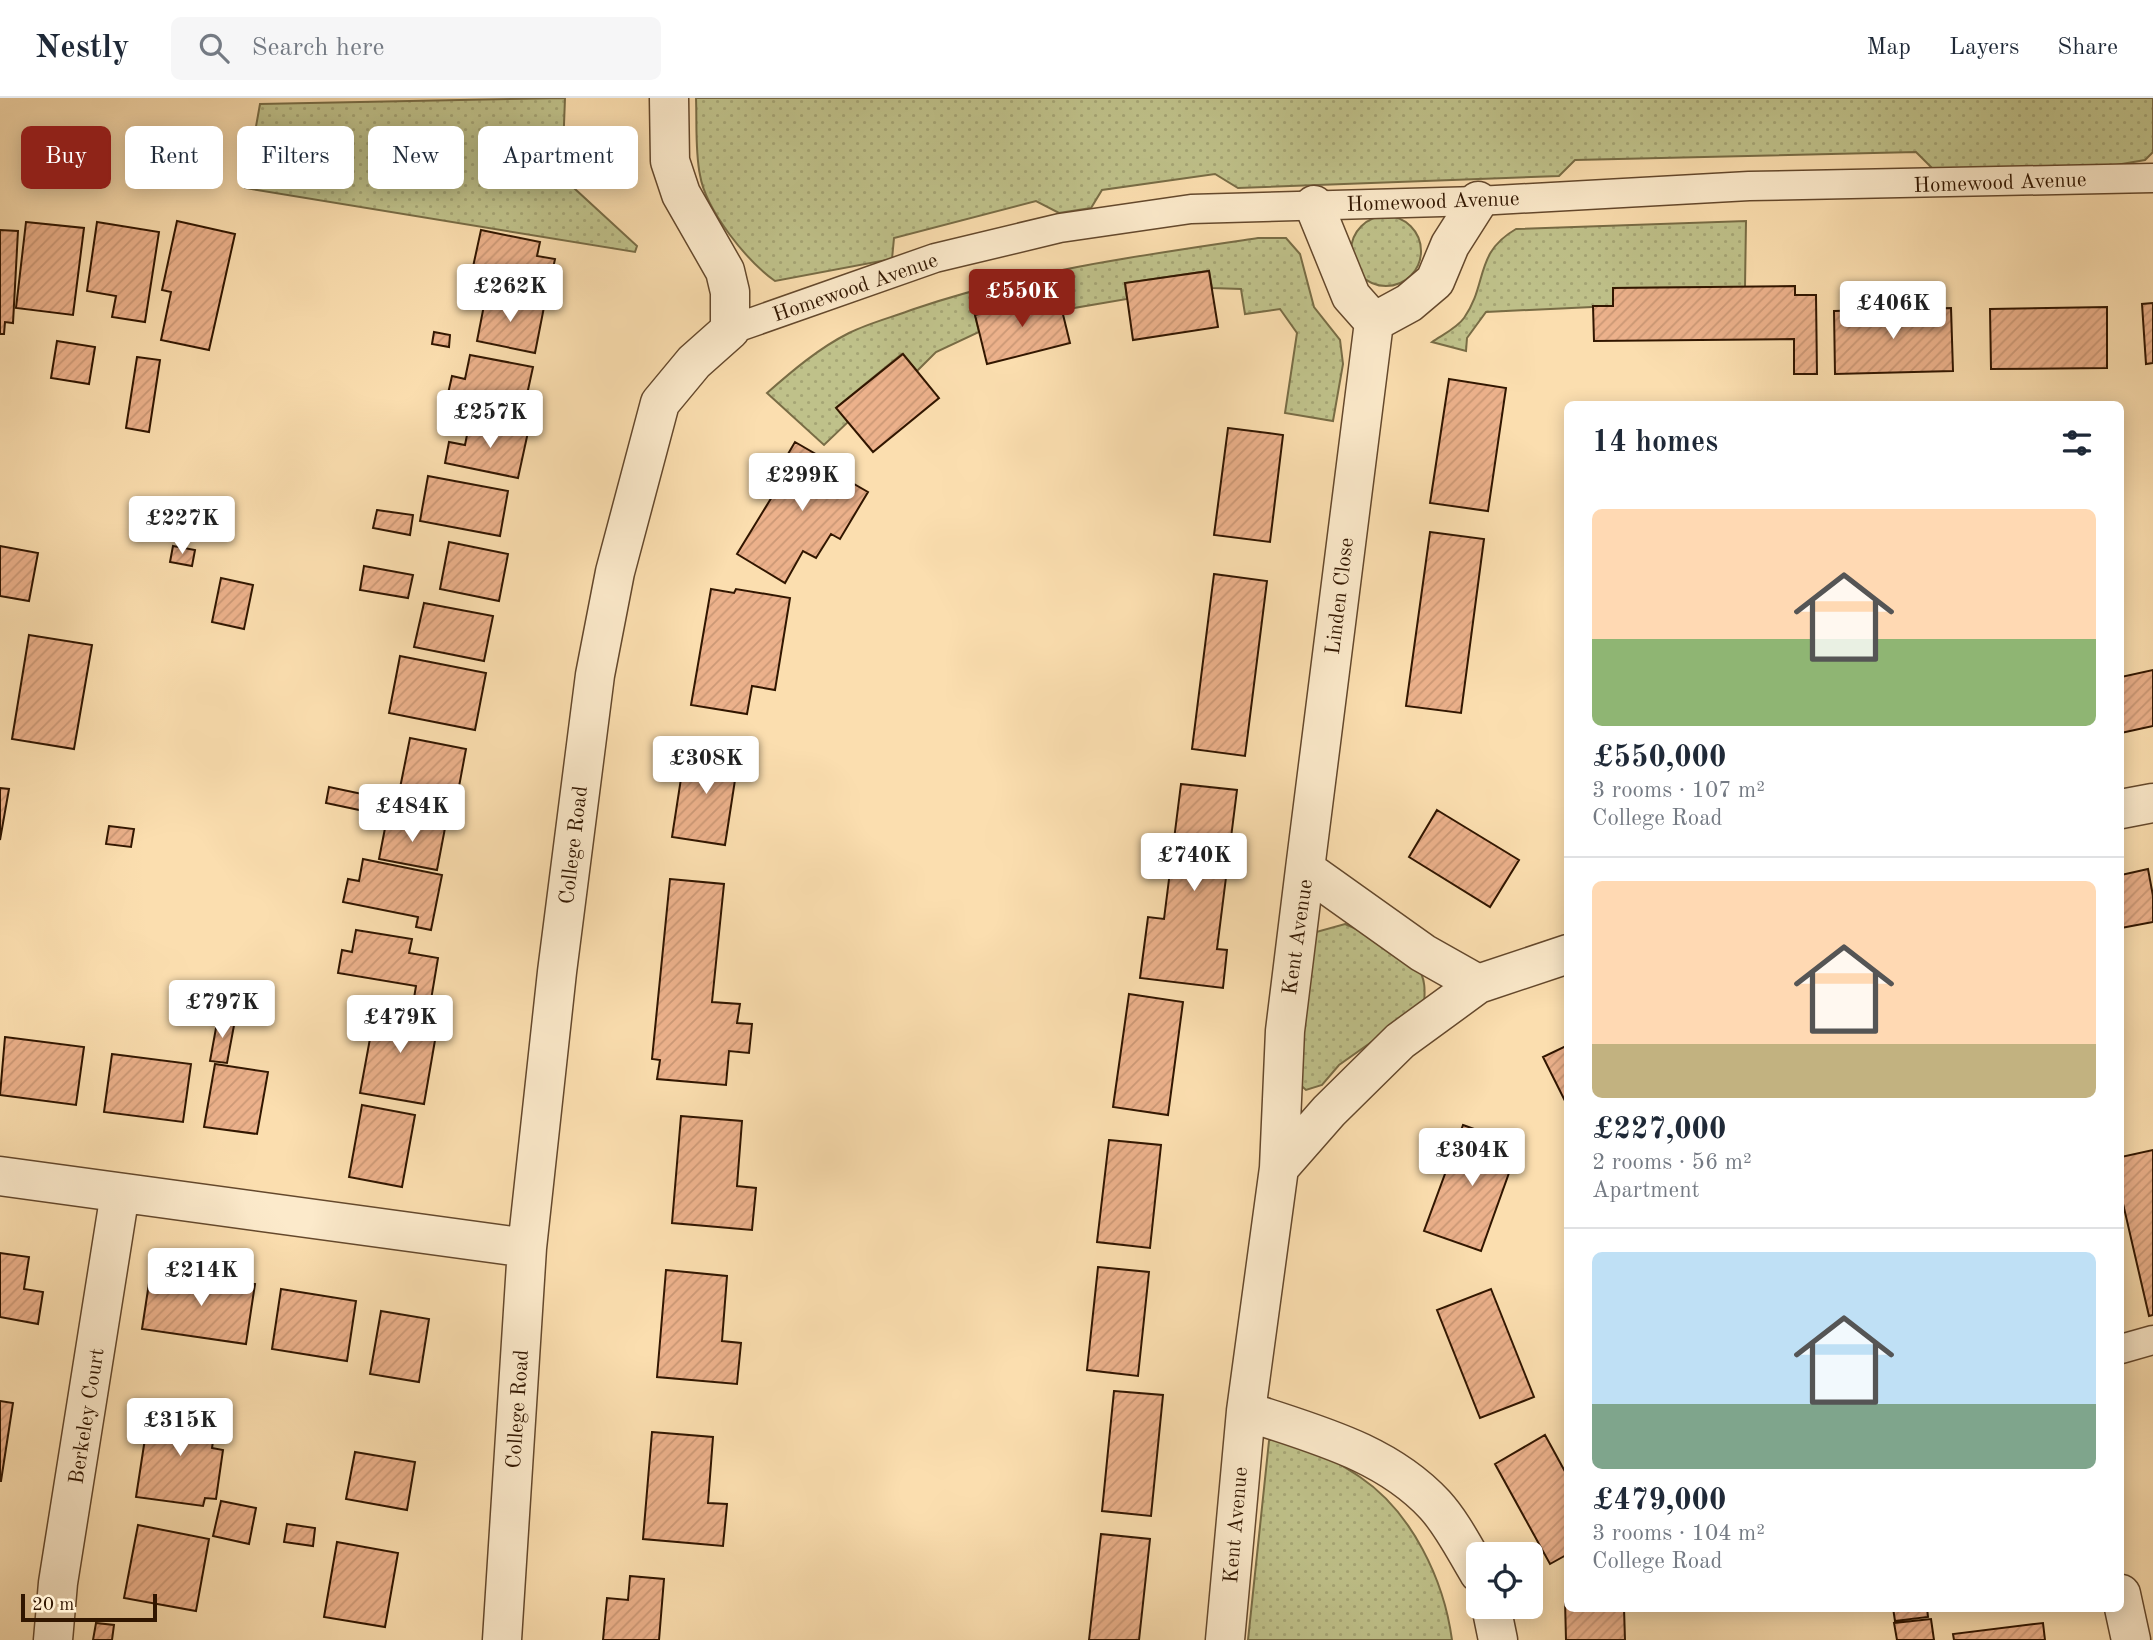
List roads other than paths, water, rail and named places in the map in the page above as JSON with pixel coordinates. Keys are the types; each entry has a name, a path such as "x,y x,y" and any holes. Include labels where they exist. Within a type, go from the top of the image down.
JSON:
{"street":[{"path":"669,98 670,161 681,194 725,271 730,292 730,330"},
{"path":"1314,205 1351,296 1374,322 1409,303 1435,281 1450,245 1478,201"},
{"name":"Linden Close","path":"1305,869 1374,322"},
{"name":"College Road","path":"502,1640 527,1248 595,676 615,572 660,403 694,362 730,330"},
{"path":"2124,808 2153,803"},
{"name":"Kent Avenue","path":"1225,1640 1245,1411 1279,1168 1286,1031 1305,869 1423,953 1478,984"},
{"path":"1279,1168 1329,1111 1400,1041 1478,984 1564,955"},
{"path":"0,1176 527,1248"},
{"name":"Berkeley Court","path":"53,1640 58,1583 120,1193"},
{"path":"1245,1411 1348,1446 1393,1468 1435,1506 1466,1553"},
{"path":"1494,1619 1498,1640"}],"lane":[{"name":"Homewood Avenue","path":"730,330 912,265 1060,228 1191,209 1478,201 1736,187 2153,178"},
{"path":"2124,1348 2153,1340"}]}
